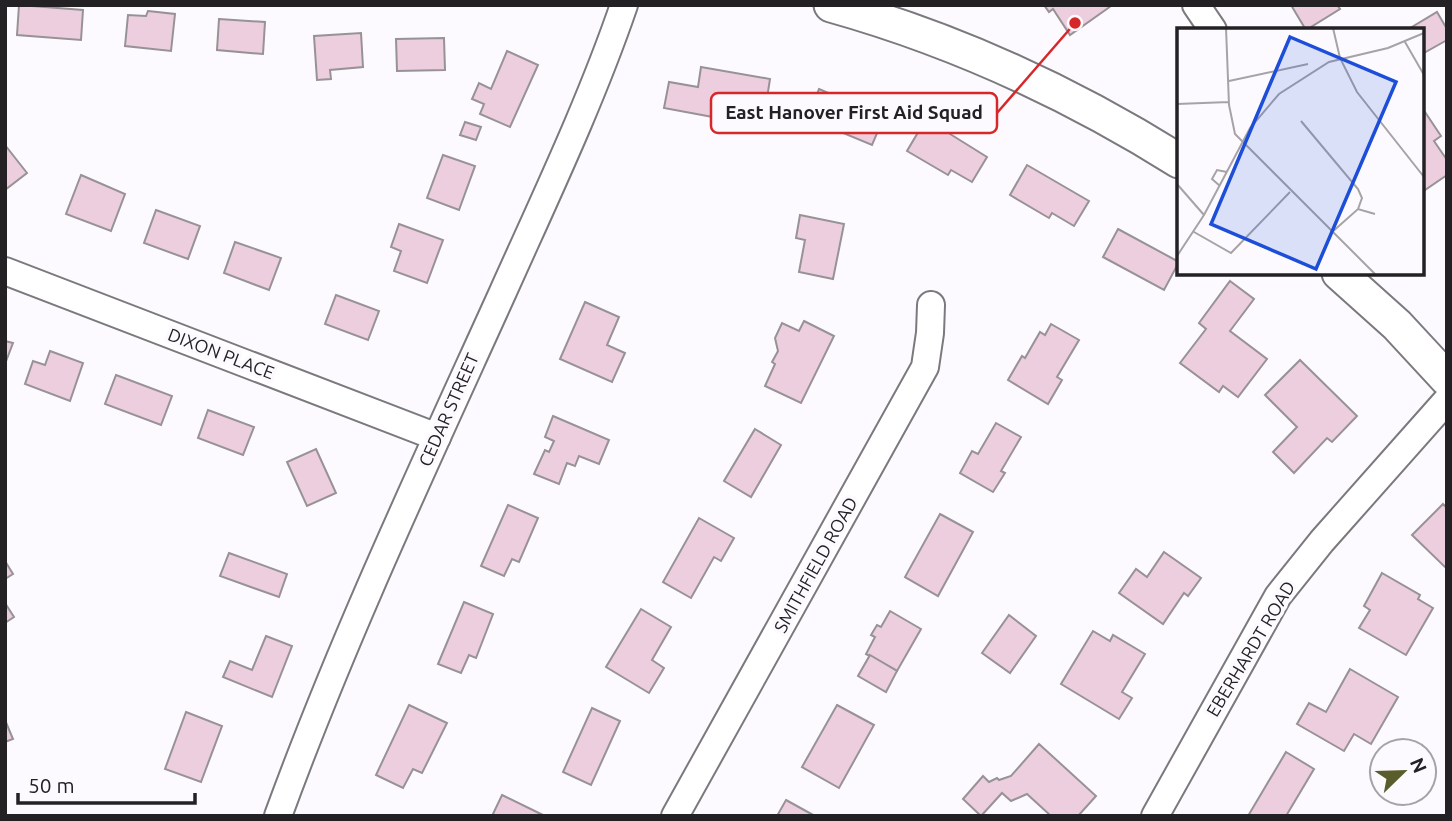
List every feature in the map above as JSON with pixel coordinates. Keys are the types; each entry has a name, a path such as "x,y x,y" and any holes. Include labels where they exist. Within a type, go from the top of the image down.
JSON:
{"main road":[{"path":"831,5 883,20 974,53 1048,86 1119,123 1177,160"},
{"path":"1341,275 1397,325 1447,379"}],"street":[{"name":"CEDAR STREET","path":"278,816 312,723 559,166 608,51 624,5"},
{"path":"1196,5 1212,28"},
{"name":"DIXON PLACE","path":"5,271 437,437"},
{"name":"SMITHFIELD ROAD","path":"675,816 925,367 931,305"},
{"name":"EBERHARDT ROAD","path":"1155,816 1278,596 1322,541 1447,400"}],"building":[{"path":"19,5 83,10 81,40 17,35"},
{"path":"1044,5 1111,6 1070,35 1053,9 1049,12"},
{"path":"1291,5 1337,5 1340,9 1309,28 1305,28"},
{"path":"148,11 175,14 171,51 125,46 128,15 146,16"},
{"path":"1437,12 1447,29 1447,40 1424,53 1424,28 1410,28"},
{"path":"219,19 265,22 263,54 217,50"},
{"path":"361,33 363,67 330,70 331,79 317,80 314,36"},
{"path":"444,38 445,70 397,71 396,39"},
{"path":"507,51 538,65 510,127 480,114 484,104 472,99 479,83 491,89"},
{"path":"701,67 770,79 765,111 731,105 729,120 664,108 669,82 698,87"},
{"path":"819,89 884,117 872,145 807,118"},
{"path":"1424,110 1441,136 1434,141 1447,160 1447,175 1424,191"},
{"path":"926,119 987,157 972,182 951,170 948,175 907,151"},
{"path":"465,122 481,127 476,140 460,135"},
{"path":"5,145 27,173 5,190"},
{"path":"443,155 475,166 459,210 427,198"},
{"path":"1027,165 1089,201 1074,226 1052,213 1049,218 1010,195"},
{"path":"81,175 125,194 111,231 66,214"},
{"path":"156,210 200,226 188,259 144,243"},
{"path":"800,215 844,224 833,279 799,272 805,240 796,238"},
{"path":"399,224 443,240 427,283 394,271 401,251 391,247"},
{"path":"1118,229 1177,261 1177,266 1164,290 1103,257"},
{"path":"235,242 281,258 269,290 224,273"},
{"path":"1230,281 1254,299 1230,331 1267,359 1238,397 1223,386 1219,392 1180,363 1206,329 1199,323"},
{"path":"336,295 379,311 368,340 325,324"},
{"path":"585,302 619,317 607,345 625,353 612,382 560,359"},
{"path":"804,321 834,336 801,403 765,386 775,364 772,362 778,351 775,338 782,323 799,331"},
{"path":"1051,324 1079,340 1057,377 1062,380 1048,404 1008,380 1040,332 1045,335"},
{"path":"5,341 13,343 5,364"},
{"path":"50,351 83,363 70,401 25,384 33,361 45,365"},
{"path":"1300,360 1357,416 1332,442 1327,438 1294,473 1273,452 1297,427 1265,395"},
{"path":"116,375 172,396 161,425 105,404"},
{"path":"208,410 254,427 243,455 198,438"},
{"path":"553,416 609,440 599,464 579,456 575,466 567,463 559,484 534,474 545,450 549,452 554,441 545,437"},
{"path":"996,423 1021,437 1001,471 1005,473 993,492 960,473 972,451 978,454"},
{"path":"755,429 781,445 751,497 724,481"},
{"path":"316,449 336,493 307,506 287,462"},
{"path":"1443,504 1447,508 1447,569 1412,535"},
{"path":"508,505 538,518 519,562 512,559 504,576 481,566"},
{"path":"940,514 973,532 938,596 905,577"},
{"path":"699,518 734,538 721,561 714,557 691,598 663,582"},
{"path":"1164,552 1201,578 1188,596 1184,593 1163,624 1119,593 1136,569 1147,577"},
{"path":"229,553 287,574 279,597 220,576"},
{"path":"5,561 13,574 5,579"},
{"path":"1382,573 1420,595 1418,599 1433,608 1406,655 1359,628 1370,610 1364,606"},
{"path":"464,602 493,614 476,658 469,655 461,673 438,664"},
{"path":"5,603 14,617 5,623"},
{"path":"641,609 671,627 652,660 664,668 649,693 606,667"},
{"path":"890,611 921,629 897,671 866,654 875,637 871,635 877,625 881,627"},
{"path":"1009,615 1036,636 1010,673 982,653"},
{"path":"1093,631 1110,641 1113,635 1145,654 1122,692 1132,698 1119,719 1061,684"},
{"path":"266,636 292,646 272,697 223,677 230,661 252,670"},
{"path":"870,655 897,671 886,692 858,676"},
{"path":"1350,669 1398,697 1375,737 1368,737 1368,742 1354,734 1344,751 1297,724 1309,703 1326,712"},
{"path":"409,705 447,723 422,773 413,769 403,788 376,775"},
{"path":"837,705 874,725 839,788 802,767"},
{"path":"592,708 620,721 591,785 563,772"},
{"path":"186,712 222,726 201,782 165,769"},
{"path":"5,720 13,739 5,742"},
{"path":"1039,744 1096,796 1078,816 1051,816 1027,794 1011,801 1002,793 981,816 963,799 983,776 989,782 1011,776"},
{"path":"1286,752 1314,769 1286,816 1248,816"},
{"path":"502,795 545,816 492,816"},
{"path":"786,800 815,816 777,816"}],"place":[{"name":"East Hanover First Aid Squad","path":"1075,23"}]}
